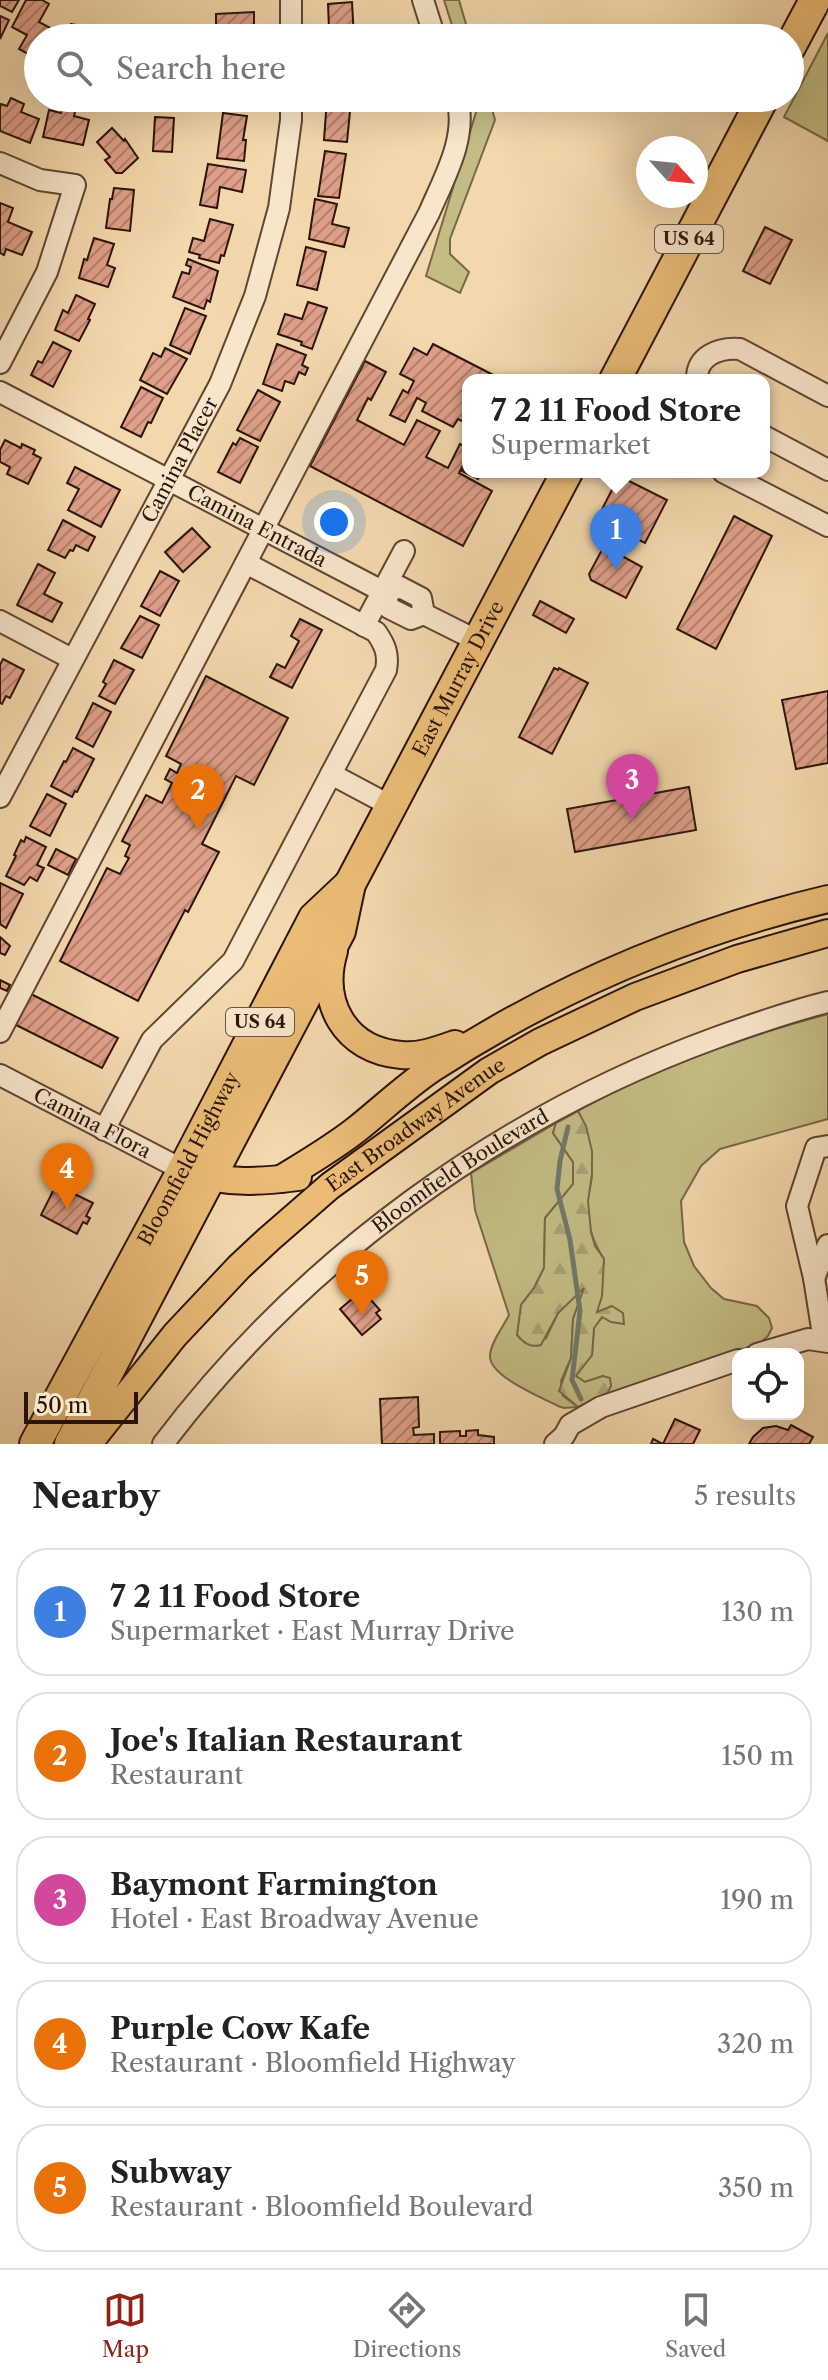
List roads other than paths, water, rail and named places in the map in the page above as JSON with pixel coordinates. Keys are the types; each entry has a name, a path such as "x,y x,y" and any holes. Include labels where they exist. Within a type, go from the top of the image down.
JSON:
{"highway":[{"path":"802,24 815,0"},
{"name":"US 64","path":"618,374 756,112"},
{"name":"East Murray Drive","path":"350,884 564,478"},
{"name":"Bloomfield Highway","path":"35,1444 340,931 350,884"},
{"name":"Bloomfield Highway","path":"70,1444 314,918 350,884"}],"main road":[{"name":"East Broadway Avenue","path":"196,1174 225,1181 281,1179 331,1149 429,1071 489,1032 593,980 678,944 754,918 828,899"},
{"path":"340,931 329,969 331,1002 345,1027 363,1043 384,1052 415,1055 489,1032"},
{"name":"East Broadway Avenue","path":"88,1444 175,1335 269,1239 330,1186 489,1071 540,1042 635,997 751,954 828,933"},
{"path":"281,1179 306,1176 335,1166 489,1071"}],"street":[{"path":"291,0 291,24"},
{"path":"423,0 431,24"},
{"name":"Camina Placer","path":"0,797 220,384 255,296 279,208 291,112"},
{"path":"0,1032 429,213 448,170 460,123 459,112"},
{"path":"0,163 40,180 75,185 47,272 0,363"},
{"path":"696,374 703,361 713,352 727,348 740,349 828,396"},
{"name":"Camina Entrada","path":"0,392 384,592 389,608 411,619 424,614 478,641"},
{"path":"770,439 828,470"},
{"path":"735,478 828,526"},
{"path":"364,626 404,551"},
{"path":"104,1130 152,1040 233,961 386,670 389,657 376,632 246,563"},
{"path":"0,621 72,659"},
{"path":"331,774 391,806"},
{"name":"Bloomfield Boulevard","path":"163,1444 233,1360 301,1292 362,1240 452,1173 545,1116 620,1076 744,1027 828,1002"},
{"name":"Camina Flora","path":"0,1075 196,1174"},
{"path":"786,1348 820,1341 814,1278 797,1206 816,1148 828,1146"},
{"path":"814,1278 828,1245"},
{"path":"555,1444 570,1425 601,1407 732,1362"}],"waterway":[{"path":"568,1127 557,1189 570,1240 580,1311 572,1380 581,1399"}],"place":[{"name":"7 2 11 Food Store","path":"616,570"},
{"name":"Baymont Farmington","path":"632,820"},
{"name":"Joe's Italian Restaurant","path":"198,830"},
{"name":"Purple Cow Kafe","path":"67,1209"},
{"name":"Subway","path":"362,1316"}]}
